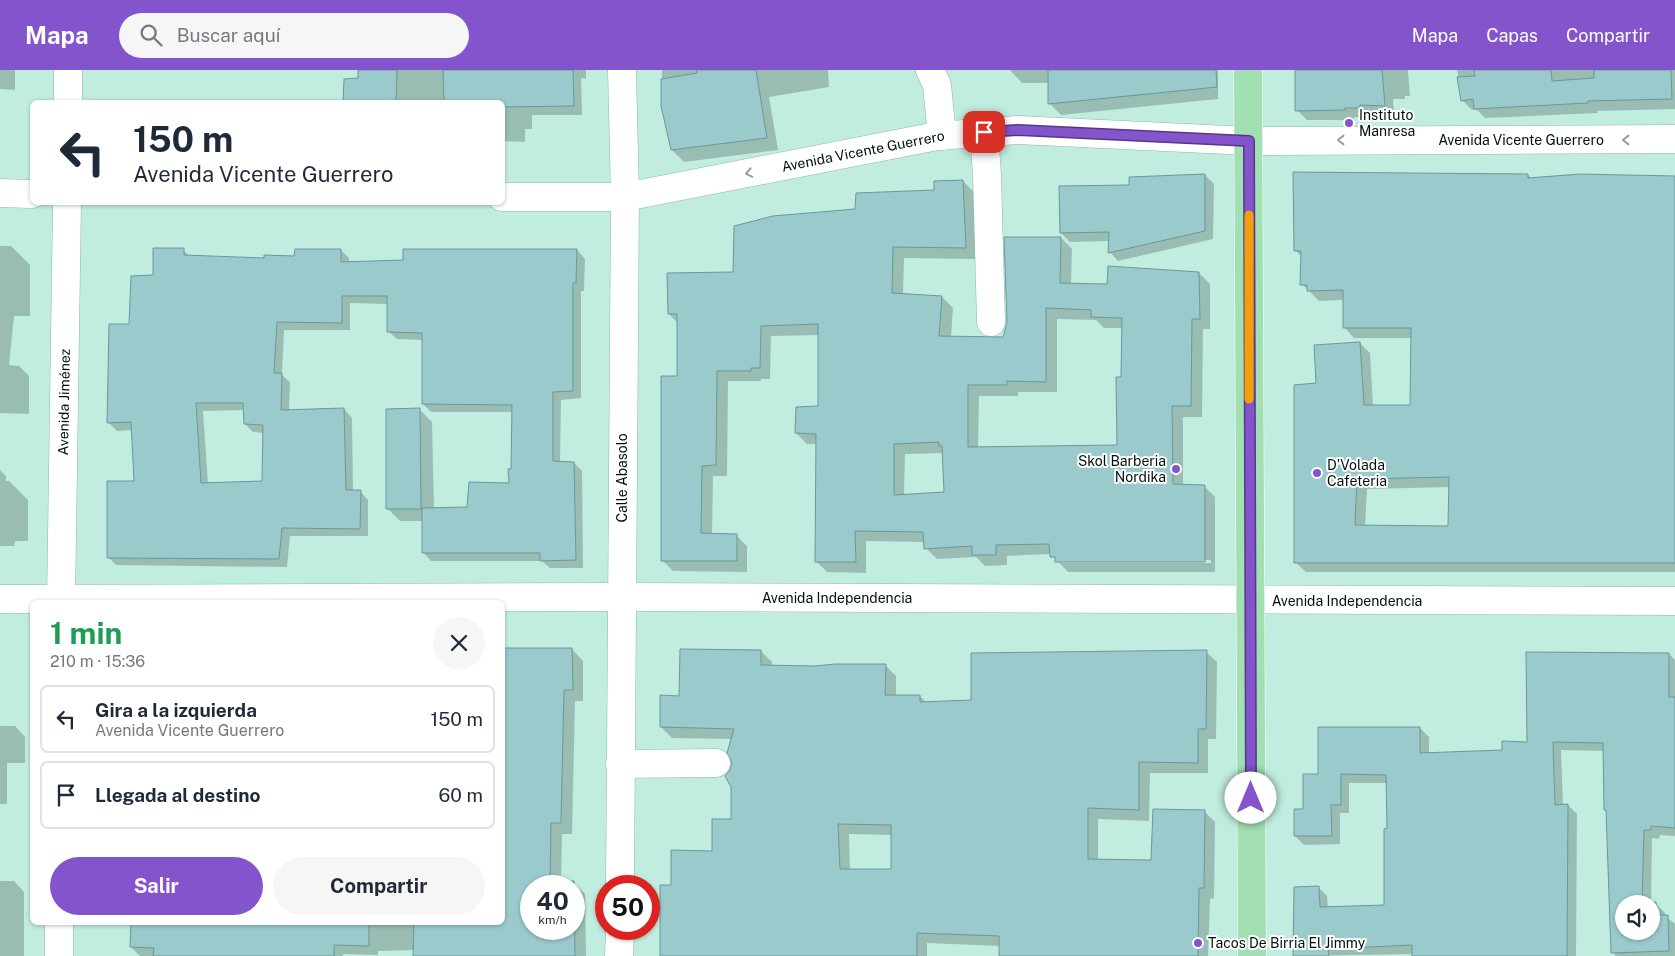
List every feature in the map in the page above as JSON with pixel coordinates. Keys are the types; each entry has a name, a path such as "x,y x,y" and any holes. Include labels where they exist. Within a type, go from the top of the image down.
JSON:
{"main road":[{"path":"1248,70 1252,956"}],"street":[{"path":"68,70 68,100"},
{"name":"Calle Abasolo","path":"620,875 625,197 622,70"},
{"path":"930,70 937,85 942,136"},
{"name":"Avenida Vicente Guerrero","path":"505,197 625,197 942,136 1018,130 1249,141 1675,139"},
{"path":"984,132 991,322"},
{"path":"0,193 30,194"},
{"name":"Avenida Jiménez","path":"61,600 67,205"},
{"name":"Avenida Independencia","path":"201,600 621,597 1250,601 1675,601"},
{"name":"Avenida Independencia","path":"0,599 30,600"},
{"path":"620,764 716,763"},
{"path":"59,925 59,956"},
{"path":"620,940 620,956"}],"building":[{"path":"358,70 397,70 396,100 343,100 344,79 358,78"},
{"path":"443,70 573,70 574,106 505,107 505,100 444,100"},
{"path":"696,70 756,70 767,138 671,150 661,106 661,79 697,73"},
{"path":"1048,70 1216,70 1217,87 1048,104"},
{"path":"1295,70 1382,70 1385,106 1360,105 1359,108 1345,108 1345,110 1295,111"},
{"path":"1474,70 1551,70 1552,81 1594,78 1594,70 1671,70 1672,99 1588,101 1588,103 1474,109 1473,99 1461,101 1457,77 1475,76"},
{"path":"1293,172 1528,174 1528,178 1580,174 1675,176 1675,563 1294,563 1294,385 1316,383 1314,345 1360,342 1364,405 1410,405 1411,328 1343,328 1343,290 1307,291 1307,285 1300,285 1301,251 1294,251","holes":["1449,477 1448,526 1355,525 1357,479"]},
{"path":"1205,174 1205,231 1108,253 1109,232 1060,233 1059,186 1129,185 1129,177"},
{"path":"963,180 966,248 893,247 892,293 942,296 939,336 1003,337 1007,322 1004,237 1061,237 1060,283 1107,284 1108,266 1199,272 1200,319 1192,319 1191,406 1172,406 1173,484 1205,485 1205,562 1055,562 1055,557 1050,557 1049,544 996,545 996,555 972,555 972,546 924,549 923,532 855,531 856,562 815,562 816,434 795,433 796,407 818,406 818,324 761,326 760,368 751,368 751,371 717,371 716,465 702,466 701,533 737,534 737,561 661,561 661,376 677,376 677,314 668,314 667,273 733,272 734,226 773,216 855,209 856,193 934,190 934,181","holes":["1046,308 1091,310 1091,317 1122,318 1121,377 1116,377 1117,445 968,447 968,385 1007,385 1007,381 1046,382","939,442 939,446 942,446 944,492 894,495 894,444"]},
{"path":"153,248 184,248 184,255 264,258 264,255 294,256 295,249 341,249 341,262 403,260 403,249 577,249 576,283 573,283 573,391 553,392 553,461 574,462 576,560 540,561 540,553 422,553 422,508 467,507 469,482 509,483 508,469 511,469 512,405 422,404 422,333 387,332 387,296 342,296 342,323 277,322 274,373 282,373 281,410 344,408 346,490 361,490 360,529 282,528 279,559 107,558 107,481 134,481 131,422 107,423 109,324 129,324 131,276 153,275","holes":["196,403 243,403 244,424 263,425 262,481 201,483"]},
{"path":"420,408 421,509 386,509 386,409"},
{"path":"505,648 572,648 573,690 564,690 561,823 551,823 550,875 520,875 520,940 575,940 575,956 413,956 414,925 505,925"},
{"path":"680,649 761,650 761,665 886,664 885,695 920,695 920,702 971,700 971,653 1207,650 1206,729 1198,729 1198,763 1139,762 1139,810 1088,808 1088,859 1151,860 1153,809 1205,810 1204,888 1199,888 1198,956 999,956 999,936 917,933 917,956 660,956 660,885 671,885 671,850 712,851 712,819 731,819 731,787 725,776 730,770 732,763 727,753 734,729 660,727 660,695 679,696","holes":["838,824 891,825 891,869 840,869"]},
{"path":"1526,652 1669,653 1669,697 1675,697 1675,828 1651,826 1651,830 1644,830 1642,895 1615,895 1615,940 1660,940 1660,915 1668,915 1669,951 1611,953 1606,810 1604,810 1603,743 1553,742 1555,805 1568,804 1567,956 1412,956 1412,945 1328,949 1329,956 1293,956 1294,887 1319,886 1320,907 1384,905 1384,829 1387,828 1386,775 1341,774 1341,805 1331,805 1332,836 1294,836 1294,809 1303,809 1303,774 1318,774 1318,727 1420,727 1420,753 1502,750 1502,741 1527,742"},
{"path":"131,925 369,925 369,946 334,945 334,956 153,956 154,948 130,947"}],"slow traffic":[{"path":"1249,215 1249,399"}],"place":[{"name":"Instituto Manresa","path":"1349,123"},
{"name":"Skol Barberia Nordika","path":"1176,469"},
{"name":"D'Volada Cafeteria","path":"1317,473"},
{"name":"Tacos De Birria El Jimmy","path":"1198,943"}],"route":[{"path":"984,132 1018,130 1249,141 1251,798"}]}
